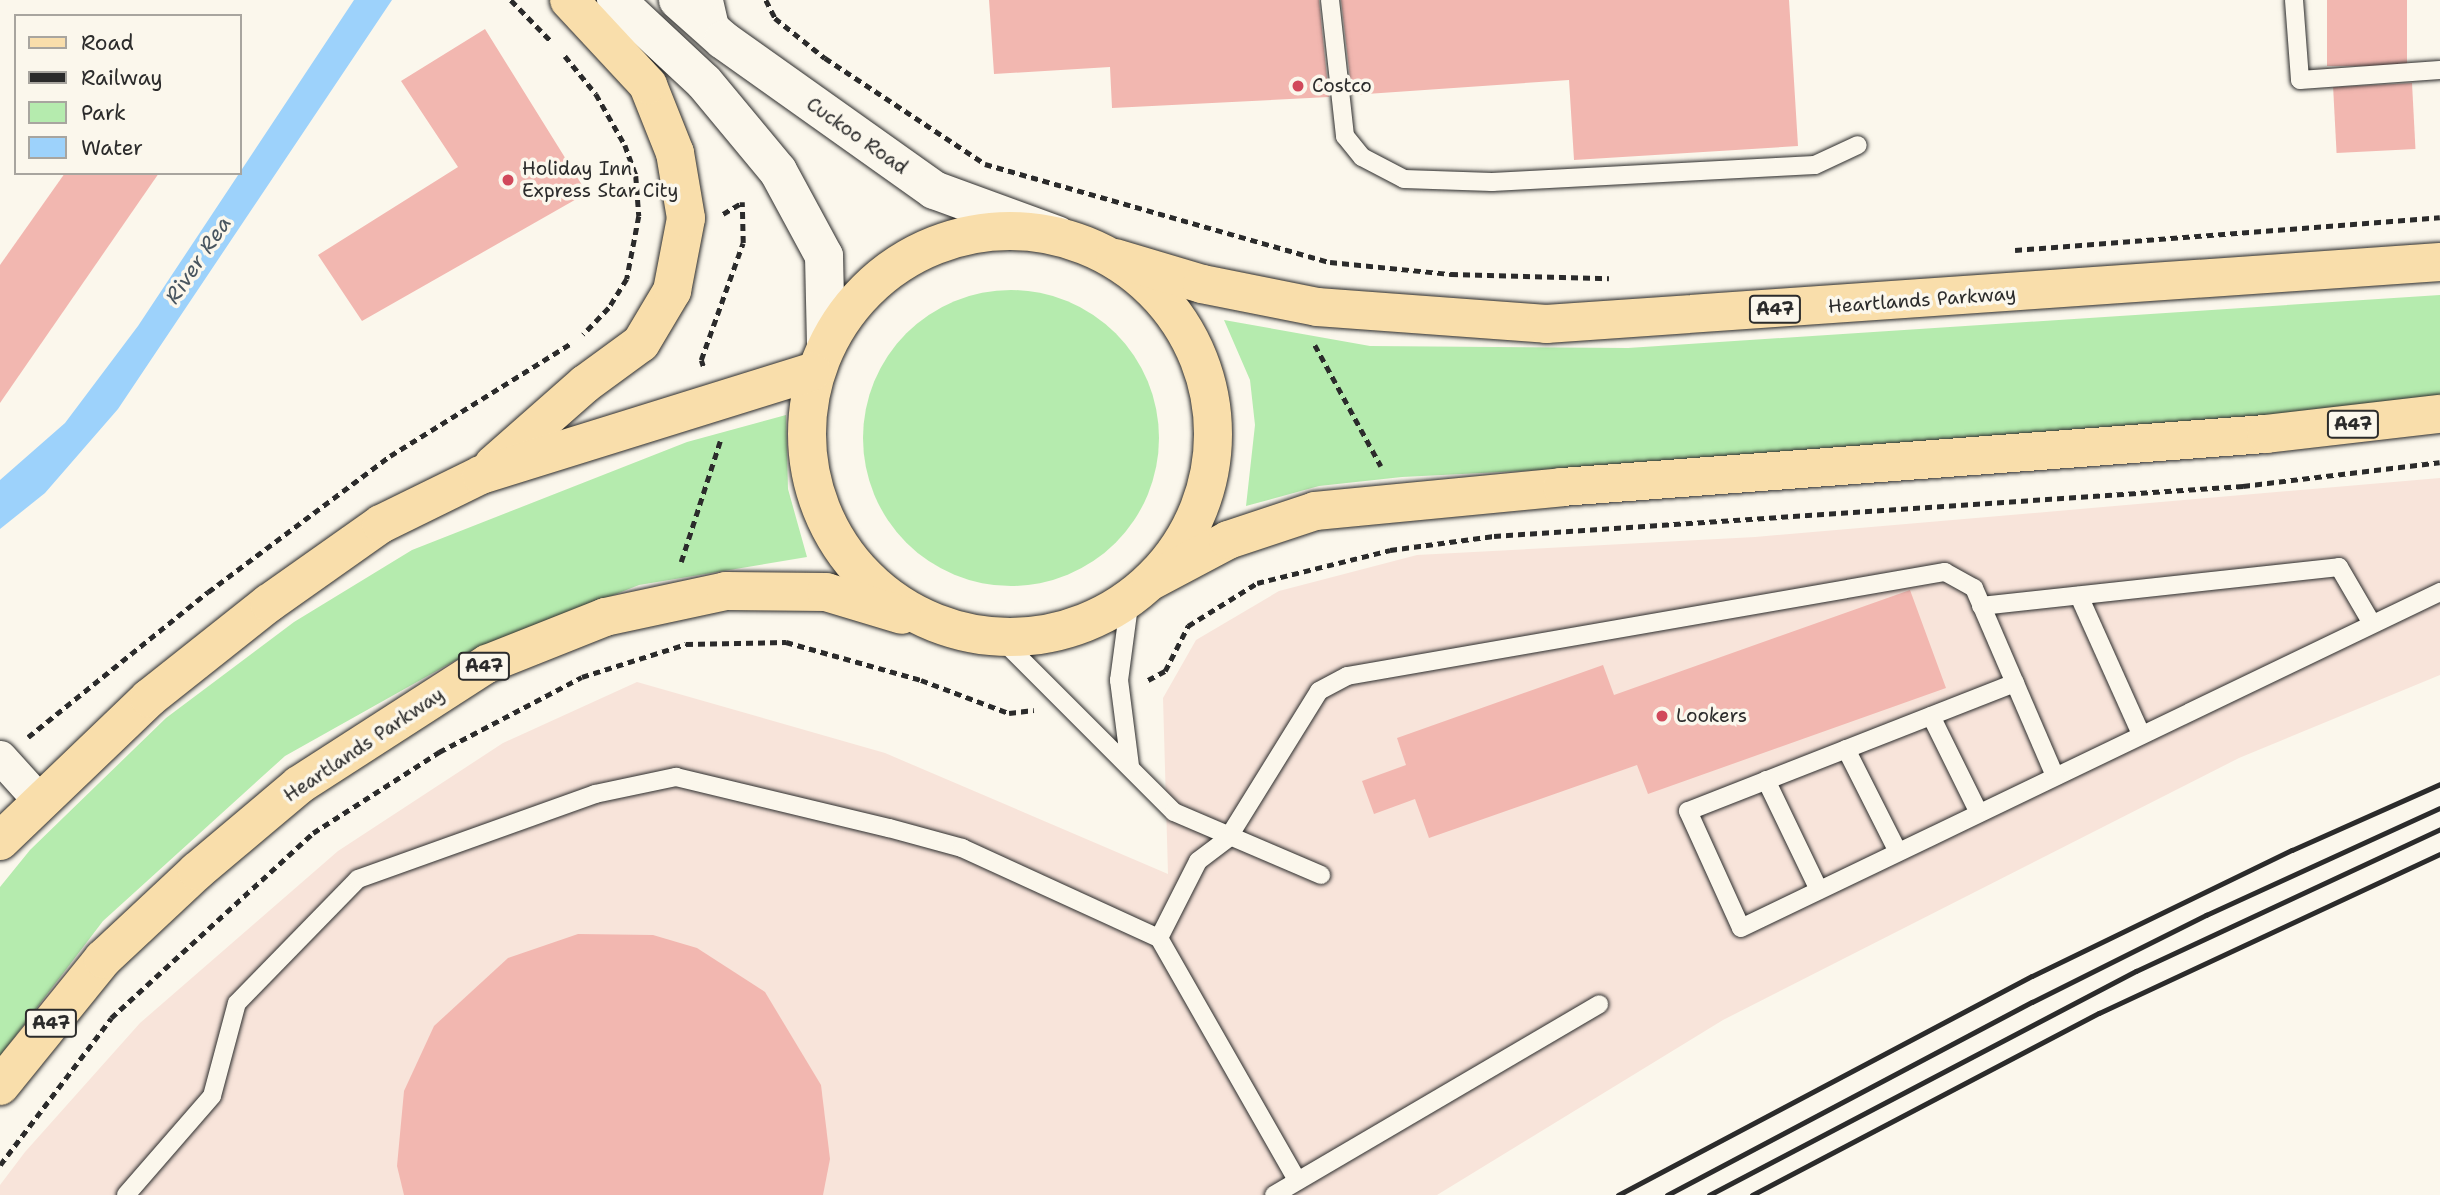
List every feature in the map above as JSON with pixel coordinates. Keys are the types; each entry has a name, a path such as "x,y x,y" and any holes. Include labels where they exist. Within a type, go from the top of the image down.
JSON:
{"main road":[{"path":"481,475 585,384 641,342 671,291 686,218 675,153 648,85 569,0"},
{"path":"0,841 38,799 149,698 268,603 381,524 481,475 819,357 857,297 907,256 971,233 1057,234 1115,258 1154,289 1188,333 1213,412 1210,475 1190,533 1140,589 1076,627 1014,637 950,629 885,595 840,549 811,483 819,357 824,256 778,171 704,82 615,0"},
{"name":"Cuckoo Road","path":"678,0 723,40 934,190 1057,234"},
{"name":"Heartlands Parkway","path":"1115,258 1202,284 1317,307 1546,324 2440,262"},
{"name":"A47","path":"1140,589 1227,540 1315,511 2266,434 2440,414"},
{"name":"Heartlands Parkway","path":"0,1086 103,960 197,871 299,785 487,664 605,618 726,592 826,592 950,629"}],"street":[{"path":"1,758 38,799"}],"lane":[{"path":"715,0 723,40"},
{"path":"1330,0 1345,136 1362,157 1404,179 1492,182 1815,165 1858,145"},
{"path":"2294,0 2300,80 2440,71"},
{"path":"1981,606 2339,567 2371,622"},
{"path":"1159,938 1198,861 1228,838 1319,691 1347,676 1945,572 1974,588 2055,776"},
{"path":"1130,766 1119,680 1140,589"},
{"path":"2015,683 1688,811 1741,928 2371,622 2440,592"},
{"path":"2079,596 2141,734"},
{"path":"997,635 1174,812 1228,838 1321,875"},
{"path":"1931,716 1979,813"},
{"path":"1846,749 1898,852"},
{"path":"126,1195 212,1096 237,1003 358,879 595,794 676,777 962,848 1159,938 1297,1180"},
{"path":"1766,780 1819,890"},
{"path":"1273,1195 1599,1003"}],"path":[{"path":"1,758 208,592 390,456 579,339 609,308 627,279 639,216 636,176 625,145 596,94 511,0"},
{"path":"766,0 775,18 825,58 985,164 1330,262 1451,274 1621,279"},
{"path":"2008,250 2440,218"},
{"path":"1330,262 1317,307 1314,343 1385,474 1390,504 1390,551"}],"shaded area":[{"path":"2440,478 2440,675 2239,758 1723,1020 1437,1195 0,1195 0,1185 25,1152 140,1023 338,851 503,743 637,682 885,753 1168,874 1163,698 1196,640 1279,591 1417,555 1755,537"}],"green space":[{"path":"996,290 1026,290 1054,296 1081,307 1105,323 1126,344 1142,368 1153,395 1159,438 1153,481 1142,508 1126,532 1105,553 1081,569 1054,580 1026,586 996,586 968,580 941,569 917,553 896,532 880,508 869,481 863,453 863,423 869,395 880,368 896,344 917,323 941,307 968,296"},
{"path":"2440,295 2440,397 2269,418 1677,463 1402,477 1319,486 1246,506 1255,425 1250,380 1224,320 1370,346 1628,348"},
{"path":"786,415 788,489 807,557 639,585 474,650 285,756 103,921 0,1056 0,887 30,850 166,718 294,622 412,550 687,442"}],"water":[{"name":"River Rea","path":"354,0 392,0 118,409 45,493 0,529 0,480 65,423 138,326 238,175 242,175 242,169"}],"building":[{"path":"989,0 1319,0 1329,97 1112,108 1110,67 994,74"},
{"name":"Costco","path":"1341,0 1789,0 1798,146 1574,160 1569,80 1352,95"},
{"path":"2327,0 2407,0 2407,66 2327,66"},
{"name":"Holiday Inn Express Star City","path":"485,29 587,193 362,321 318,255 458,167 401,81"},
{"path":"2412,83 2415,149 2337,153 2333,87"},
{"path":"64,175 158,175 0,403 0,265"},
{"name":"Lookers","path":"1910,590 1946,688 1648,794 1637,765 1429,838 1415,799 1374,814 1362,781 1406,765 1397,738 1603,665 1614,695"},
{"path":"578,934 653,935 697,948 765,992 821,1085 830,1159 823,1195 404,1195 397,1166 404,1091 434,1026 508,958"}],"railway":[{"path":"1618,1195 2032,976 2292,850 2440,784"},
{"path":"1667,1195 2032,1002 2206,915 2440,808"},
{"path":"1709,1195 2136,971 2440,829"},
{"path":"1752,1195 2099,1013 2440,854"}],"place":[{"name":"Costco","path":"1298,86"},
{"name":"Holiday Inn Express Star City","path":"508,180"},
{"name":"Lookers","path":"1662,716"}]}
